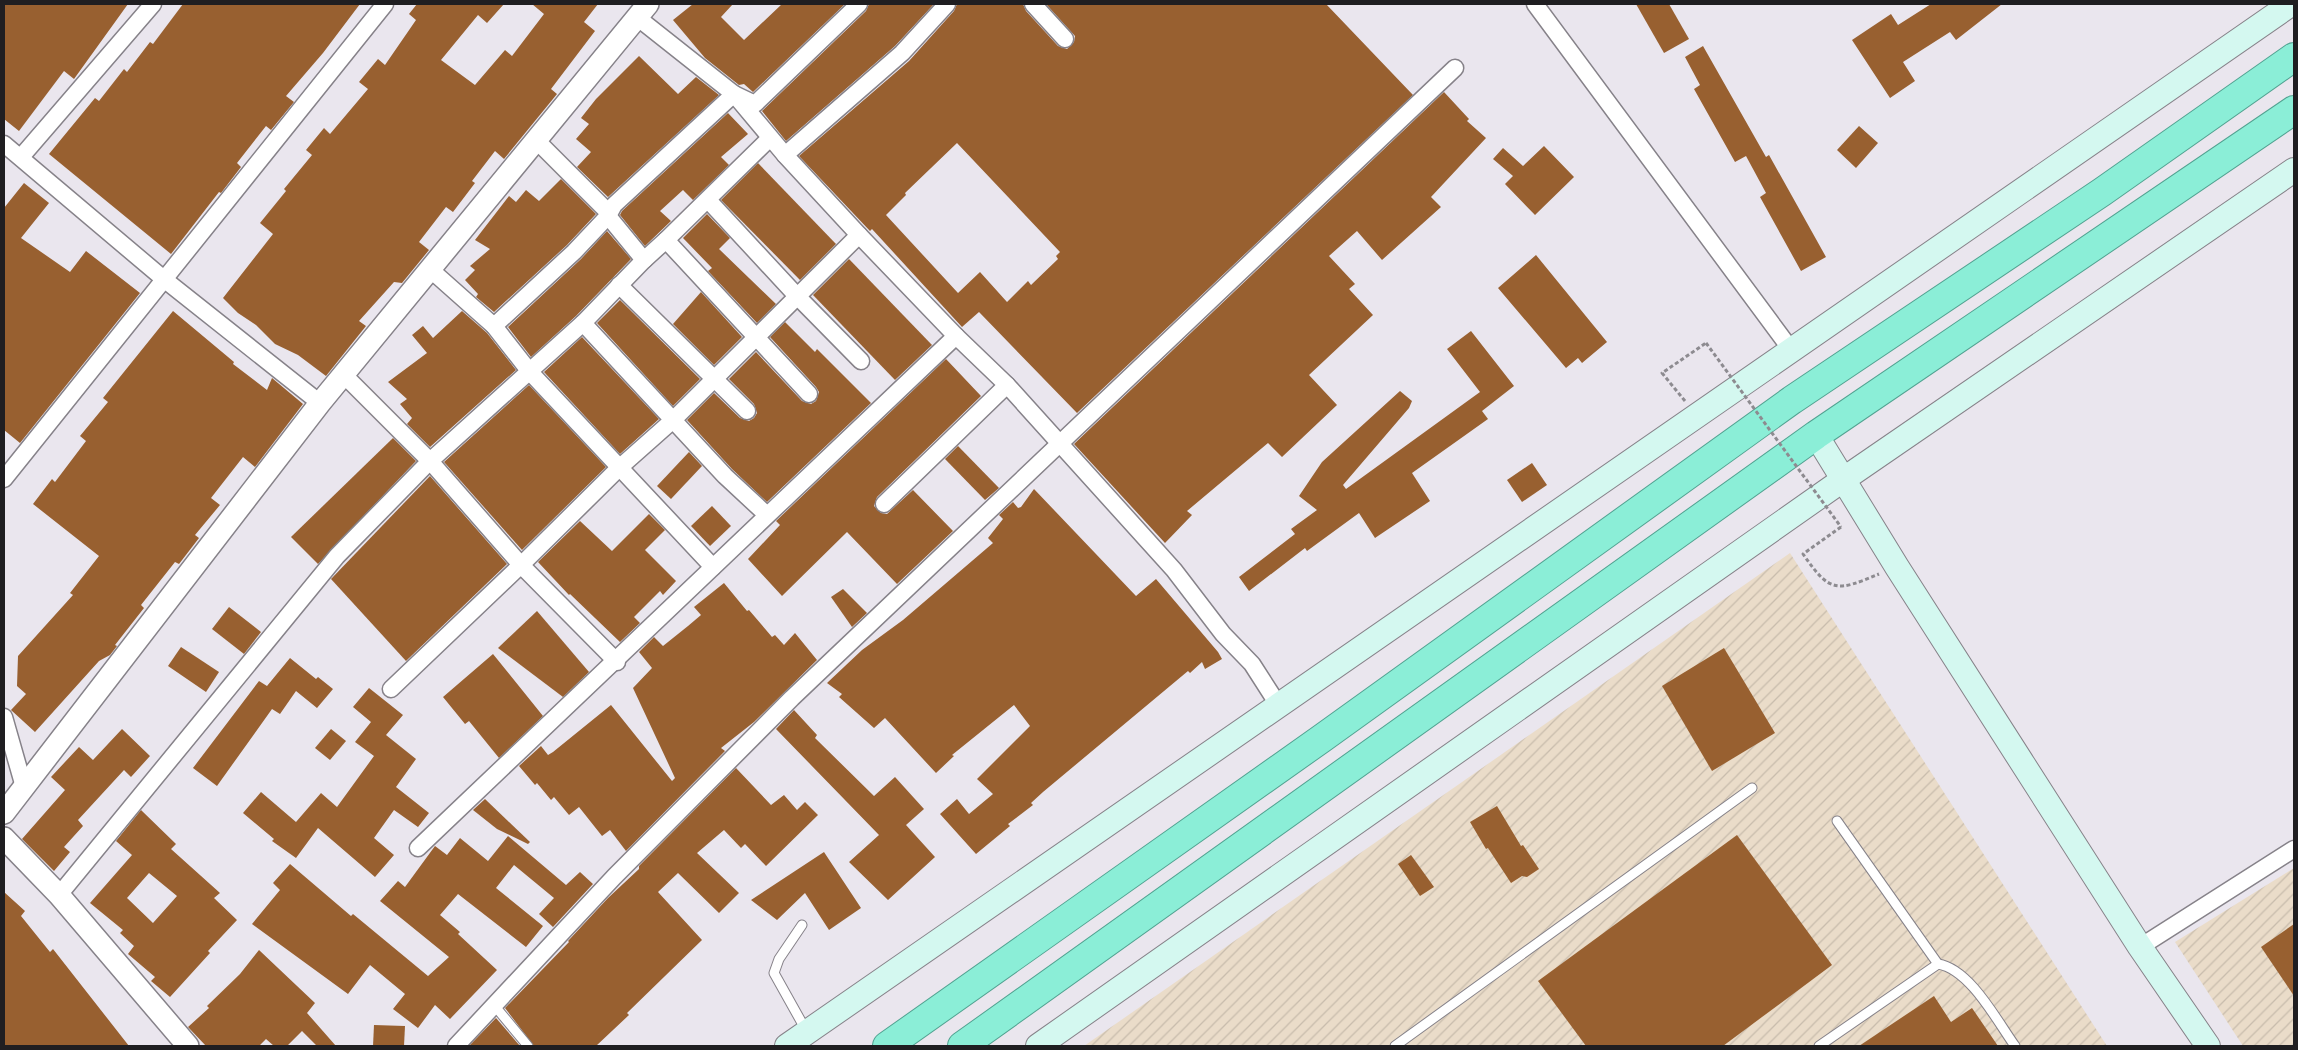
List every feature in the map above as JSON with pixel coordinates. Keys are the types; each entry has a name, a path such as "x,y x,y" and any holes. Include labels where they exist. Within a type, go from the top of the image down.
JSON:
{"highway":[{"path":"887,1046 1321,739 1792,400 2102,192 2294,57"},
{"path":"962,1046 1816,435 2294,110"}],"main road":[{"path":"787,1046 2291,4"},
{"path":"1038,1046 1844,479 2294,170"},
{"path":"1816,435 1896,567 2140,947 2208,1046"}],"street":[{"path":"21,157 153,4"},
{"path":"4,480 385,4"},
{"path":"734,94 755,104 859,4"},
{"path":"785,155 902,53 947,4"},
{"path":"1033,4 1065,39"},
{"path":"1535,4 1792,351"},
{"path":"4,813 320,403 643,11 734,94 785,155 859,235 956,336 1007,385 1174,570 1223,634 1252,664 1279,706"},
{"path":"456,1046 614,877 792,698 1456,68"},
{"path":"494,326 574,252 609,215 614,206 734,94"},
{"path":"59,895 338,556 430,461 583,323 644,260 770,138"},
{"path":"537,141 609,215 644,260"},
{"path":"4,144 165,280 320,403"},
{"path":"708,200 796,295 861,361"},
{"path":"391,689 522,565 619,468 672,421 796,295 859,235"},
{"path":"666,240 808,394"},
{"path":"431,270 494,326 530,372 714,567"},
{"path":"619,285 746,411"},
{"path":"583,323 672,421 725,476 767,515"},
{"path":"418,848 617,662 767,515 956,336"},
{"path":"344,375 430,461 522,565 617,662"},
{"path":"884,504 1007,385"},
{"path":"4,717 24,787"},
{"path":"4,838 59,895 188,1046"},
{"path":"2140,947 2294,850"}],"lane":[{"path":"1395,1046 1752,788"},
{"path":"1837,821 1938,964 1949,966 1970,982 2015,1046"},
{"path":"802,925 779,959 774,973 808,1032"},
{"path":"1820,1046 1938,964"},
{"path":"494,1005 528,1046"}],"path":[{"path":"1688,404 1662,373 1706,342 1841,527 1803,554 1821,579 1836,586 1856,583 1896,567"}],"shaded area":[{"path":"1790,553 2107,1046 1084,1046"},
{"path":"2294,868 2294,1046 2243,1046 2175,942"}],"building":[{"path":"4,4 128,4 74,79 64,71 19,131 4,119"},
{"path":"183,4 360,4 323,53 286,96 294,102 271,130 266,126 237,163 241,167 171,254 49,154 95,98 99,101 124,69 127,72 150,42 153,44"},
{"path":"417,4 504,4 487,23 478,15 441,60 475,85 505,50 512,56 544,14 532,4 598,4 584,22 595,31 551,89 557,94 504,159 495,151 472,181 475,183 453,212 446,207 419,242 429,250 402,283 394,282 359,321 366,326 326,376 298,355 275,344 256,325 238,313 223,298 273,234 260,223 286,191 284,189 312,155 306,150 324,128 330,134 368,89 359,82 378,59 385,65 416,20 409,14"},
{"path":"693,4 733,4 721,17 744,40 782,4 845,4 753,92 744,84 739,85 705,58 673,20"},
{"path":"869,4 934,4 895,46 786,141 762,111 866,11"},
{"path":"957,4 1023,4 1026,11 1058,46 1067,49 1074,42 1075,36 1046,4 1326,4 1413,95 1077,413 979,312 962,327 872,229 870,231 799,156 909,61 954,11","holes":["957,143 1060,252 1056,256 1058,259 1031,285 1028,281 1007,302 980,272 958,293 886,215 906,195 905,193"]},
{"path":"1636,4 1669,4 1689,39 1664,53"},
{"path":"1931,4 2002,4 1956,40 1950,32 1903,62 1915,81 1890,98 1852,40 1891,14 1898,25"},
{"path":"1703,46 1766,157 1769,155 1826,257 1801,271 1760,197 1766,193 1746,156 1735,162 1694,89 1700,85 1685,57"},
{"path":"639,56 678,94 696,77 719,95 608,197 577,167 591,152 576,139 589,124 581,118 596,99"},
{"path":"1444,92 1469,119 1467,121 1486,138 1431,197 1441,207 1382,260 1357,231 1329,256 1355,284 1349,289 1373,315 1309,375 1337,405 1282,457 1268,443 1187,511 1192,515 1165,543 1074,444"},
{"path":"728,113 748,134 721,157 729,165 693,200 683,190 660,211 671,221 645,246 620,215 622,211"},
{"path":"1859,126 1878,143 1856,168 1837,150"},
{"path":"1544,146 1574,177 1535,215 1505,184 1513,176 1493,159 1503,148 1523,166"},
{"path":"758,163 836,244 800,280 721,200"},
{"path":"561,179 596,214 567,245 494,312 476,297 478,294 465,280 475,270 470,266 490,249 475,240 509,196 516,202 526,190 539,201"},
{"path":"24,183 49,203 21,238 70,272 86,251 140,293 20,443 4,430 4,208"},
{"path":"707,214 730,238 719,249 776,304 757,323 708,271 712,268 683,238"},
{"path":"607,231 631,259 576,316 531,357 508,327 581,259"},
{"path":"1536,255 1607,342 1582,363 1578,358 1566,368 1498,288"},
{"path":"849,259 932,345 895,380 813,295"},
{"path":"701,292 742,337 714,365 673,324"},
{"path":"620,300 700,379 673,406 597,323"},
{"path":"173,311 234,362 233,364 267,390 272,378 303,404 255,467 243,457 211,498 220,505 195,535 199,538 179,564 175,562 141,605 144,608 115,645 117,646 110,655 99,661 35,732 11,710 26,694 17,686 18,656 73,595 70,593 99,556 33,504 52,479 55,482 86,441 80,436 108,402 103,398"},
{"path":"462,311 487,333 516,370 430,447 407,424 412,418 400,404 407,399 388,382 427,353 412,335 423,326 433,338"},
{"path":"785,322 815,352 817,349 871,403 767,502 732,469 687,420 714,393 740,418 749,421 754,418 757,413 754,404 729,379 756,352 802,401 811,404 816,401 819,392 816,387 770,337"},
{"path":"1471,331 1514,386 1482,411 1488,419 1412,473 1430,501 1375,538 1359,513 1307,551 1305,548 1249,591 1239,577 1295,534 1291,529 1317,510 1299,496 1322,462 1400,391 1412,401 1409,408 1343,485 1346,489 1480,392 1447,349"},
{"path":"582,337 659,419 620,454 544,372"},
{"path":"946,359 981,396 877,497 874,506 881,513 887,514 913,490 953,531 897,584 847,532 782,596 748,559 780,525 776,521"},
{"path":"529,385 606,467 522,550 444,462"},
{"path":"393,438 416,461 318,564 291,537"},
{"path":"958,446 999,488 985,500 945,459"},
{"path":"689,452 702,466 671,499 657,486"},
{"path":"1532,463 1547,485 1522,502 1507,480"},
{"path":"430,476 507,564 406,661 331,579"},
{"path":"1034,489 1136,596 1156,579 1222,659 1205,669 1202,662 1190,673 1188,671 1043,792 1031,803 1033,805 1008,824 1010,826 976,854 940,814 957,799 969,814 993,794 977,779 1030,726 1014,705 952,755 954,756 936,773 885,718 874,728 839,697 842,694 827,683 862,650 903,620 993,543 988,538 1003,519 999,515 1013,502 1018,508 1021,507"},
{"path":"712,506 731,526 710,546 691,526"},
{"path":"649,514 665,530 645,550 676,581 663,595 660,591 634,617 640,623 620,642 569,595 538,562 580,521 612,551"},
{"path":"724,583 772,637 775,635 784,645 795,633 817,660 754,722 721,748 725,751 626,851 610,830 602,836 579,807 569,815 554,797 551,800 537,783 535,785 519,766 541,746 548,755 553,752 611,705 672,781 675,778 633,688 652,668 639,652 654,637 663,646 688,626 701,615 694,607"},
{"path":"843,589 867,613 852,627 831,597"},
{"path":"229,607 261,632 244,654 212,629"},
{"path":"537,611 589,672 563,697 498,648"},
{"path":"181,647 219,672 206,692 168,666"},
{"path":"1724,648 1775,733 1712,771 1662,686"},
{"path":"493,654 543,716 499,758 469,721 465,724 443,697"},
{"path":"290,658 316,679 318,677 333,689 317,708 296,691 280,714 272,709 217,786 193,768 259,681 267,686"},
{"path":"369,688 403,715 386,735 416,759 396,787 429,813 418,827 394,810 374,838 394,855 375,877 318,828 296,858 272,841 274,839 243,813 261,792 296,822 321,793 337,807 374,756 355,742 371,722 353,707"},
{"path":"794,710 817,735 815,738 874,796 895,777 924,809 906,825 935,857 888,900 849,862 879,835 776,729"},
{"path":"122,729 150,756 131,777 124,770 78,820 83,826 64,847 70,852 54,871 22,839 65,790 51,777 79,747 93,760"},
{"path":"331,729 346,741 330,760 315,748"},
{"path":"736,768 771,805 784,795 797,810 805,802 818,815 766,866 745,844 741,848 724,830 697,853 739,893 719,913 678,873 658,892 702,940 596,1046 534,1046 505,1008 569,942 608,898 639,869 639,866"},
{"path":"485,799 530,842 528,844 497,829 473,810"},
{"path":"1497,806 1521,846 1523,845 1539,869 1527,877 1522,876 1511,883 1488,848 1486,849 1470,822"},
{"path":"141,810 176,844 171,849 220,893 214,898 237,920 208,951 210,953 170,997 151,981 155,977 128,954 134,946 120,933 123,930 90,903 132,855 116,841","holes":["149,873 177,896 153,923 127,898"]},
{"path":"1737,835 1832,965 1723,1046 1586,1046 1538,981"},
{"path":"508,836 566,885 580,872 593,884 553,927 539,914 554,898 514,865 496,888 543,926 526,947 458,894 440,915 460,932 458,934 497,970 450,1019 435,1005 418,1028 393,1009 405,994 370,965 348,994 252,924 280,890 273,883 290,864 351,916 353,914 428,976 449,957 380,901 398,881 405,887 435,846 447,855 460,838 488,861"},
{"path":"824,852 861,908 829,930 805,893 777,920 751,900"},
{"path":"1411,855 1434,887 1420,896 1398,864"},
{"path":"4,892 25,911 21,916 50,952 53,949 129,1046 4,1046"},
{"path":"2294,924 2294,996 2261,947"},
{"path":"259,950 315,1003 307,1013 336,1046 317,1046 302,1031 287,1046 274,1046 266,1039 259,1046 206,1046 188,1027 209,1008 207,1006 240,974"},
{"path":"1934,996 1951,1022 1972,1008 1998,1046 1859,1046"},
{"path":"496,1018 520,1046 469,1046"},
{"path":"374,1025 405,1026 404,1046 373,1046"}]}
